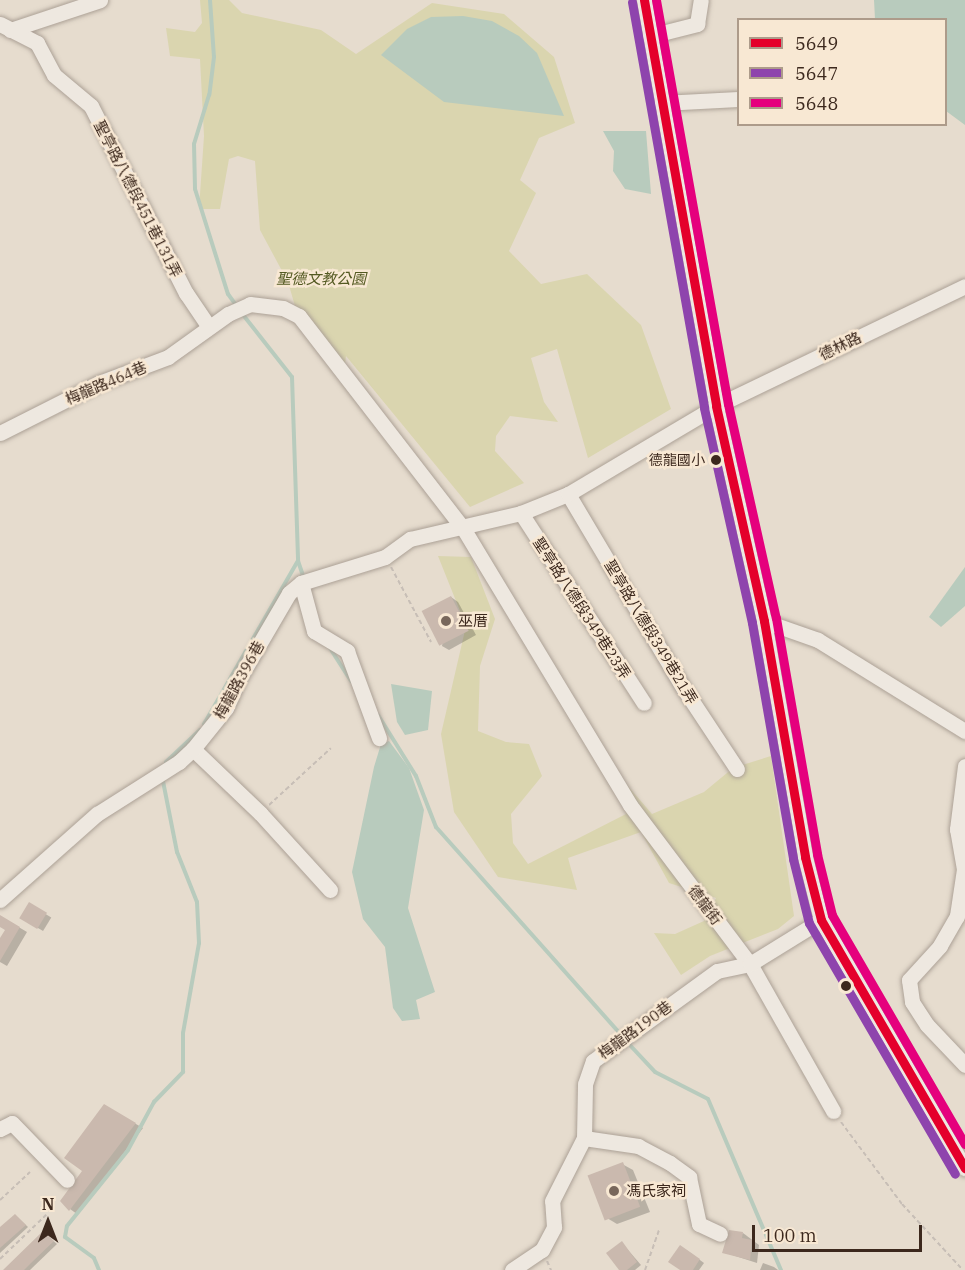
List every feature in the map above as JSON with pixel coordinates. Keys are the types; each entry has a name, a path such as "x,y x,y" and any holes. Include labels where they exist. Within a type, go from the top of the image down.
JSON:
{"street":[{"path":"5,27 100,0"},
{"path":"644,0 716,406 764,621 806,857 822,920 965,1168"},
{"path":"650,36 697,24 701,0"},
{"name":"聖亭路八德段451巷131弄","path":"5,27 37,43 54,75 90,106 186,293 209,327"},
{"path":"662,103 737,99"},
{"name":"德林路","path":"568,494 716,406 965,286"},
{"name":"梅龍路464巷","path":"0,433 99,383 168,357 209,327 250,304 283,308 299,316 463,528"},
{"name":"梅龍路396巷","path":"0,900 97,814 168,769 193,749 226,708 240,677 289,593 301,583 316,576 385,556 410,539 521,513 568,494"},
{"name":"聖亭路八德段349巷21弄","path":"568,494 684,689 737,769"},
{"name":"聖亭路八德段349巷23弄","path":"521,513 644,703"},
{"name":"德龍街","path":"463,528 630,805 750,964 833,1111"},
{"path":"301,583 314,631 347,651 379,738"},
{"path":"764,621 818,640 965,731"},
{"path":"193,749 260,813 330,890"},
{"path":"965,766 957,829 964,869 957,916 940,946 909,980 912,1002 927,1025 965,1065"},
{"name":"梅龍路190巷","path":"513,1270 542,1250 554,1227 554,1190 584,1138 585,1084 593,1061 717,971 750,964 822,920"},
{"path":"0,1129 12,1123 68,1180"},
{"path":"584,1138 638,1146 670,1163 689,1177 699,1224 720,1234"}],"path":[{"path":"385,556 431,642"},
{"path":"260,813 331,748"},
{"path":"833,1111 902,1204 963,1270"},
{"path":"0,1200 30,1173"},
{"path":"0,1259 46,1215"},
{"path":"645,1270 659,1230"}],"green space":[{"name":"聖德文教公園","path":"200,0 229,0 242,13 321,30 356,54 432,3 504,14 554,57 575,123 539,138 520,180 536,193 509,251 541,284 587,274 641,325 671,409 588,458 557,349 531,358 544,402 558,422 510,416 496,436 495,451 524,483 470,507 346,356 345,364 291,309 295,306 288,282 260,230 255,161 238,156 229,159 220,209 199,209 204,136 200,59 170,56 166,28 195,32 202,23"},
{"path":"438,556 471,557 495,619 480,666 478,731 506,742 529,744 542,776 511,814 513,843 528,864 626,814 621,778 652,814 704,792 733,768 771,756 794,916 778,929 710,956 681,975 654,933 675,934 704,921 716,898 669,883 641,832 568,858 577,890 498,877 454,812 441,734 466,626"}],"shaded area":[{"path":"874,0 965,0 965,125 947,112 947,18 875,18"},
{"path":"463,16 492,21 519,36 537,53 564,116 444,102 381,55 407,29 431,17"},
{"path":"603,131 646,131 651,194 625,189 613,171 614,151"},
{"path":"965,567 965,606 941,627 929,617"},
{"path":"391,684 432,691 428,730 405,735 397,722"},
{"path":"389,741 409,768 424,810 408,908 435,992 416,1000 420,1019 402,1021 393,1008 385,947 363,919 352,872 374,767 381,744"}],"building":[{"name":"巫厝","path":"451,596 469,631 439,646 422,611"},
{"path":"29,902 47,913 37,929 19,918"},
{"path":"0,915 20,927 0,961 0,938 5,930 0,927"},
{"path":"104,1104 136,1123 69,1211 60,1201 82,1171 64,1158"},
{"name":"馮氏家祠","path":"623,1162 640,1207 605,1220 588,1176"},
{"path":"15,1214 26,1225 0,1248 0,1227"},
{"path":"729,1230 743,1232 742,1238 752,1240 750,1260 722,1253"},
{"path":"43,1231 54,1241 24,1270 3,1270"},
{"path":"622,1241 637,1262 627,1270 619,1270 606,1253"},
{"path":"680,1245 700,1259 693,1270 680,1270 668,1262"}],"waterway":[{"path":"210,0 214,57 209,95 194,144 195,189 228,294 236,305"},
{"path":"240,311 292,377 298,561 304,578"},
{"path":"204,724 297,562"},
{"path":"328,645 351,681"},
{"path":"378,715 416,776 436,827 622,1036"},
{"path":"166,762 200,730"},
{"path":"99,1270 94,1258 65,1237 67,1226 128,1150 154,1102 183,1072 183,1033 199,943 197,902 177,852 162,776"},
{"path":"627,1042 655,1072 708,1099 781,1270"}],"transit line":[{"name":"5649","path":"644,0 716,406 764,621 805,857 821,920 965,1168"},
{"name":"5648","path":"656,0 728,404 776,618 817,854 832,915 965,1144"},
{"name":"5647","path":"632,2 704,408 752,623 793,859 809,923 955,1174"}],"place":[{"name":"德龍國小","path":"716,460"},
{"name":"巫厝","path":"446,621"},
{"name":"馮氏家祠","path":"614,1191"}]}
